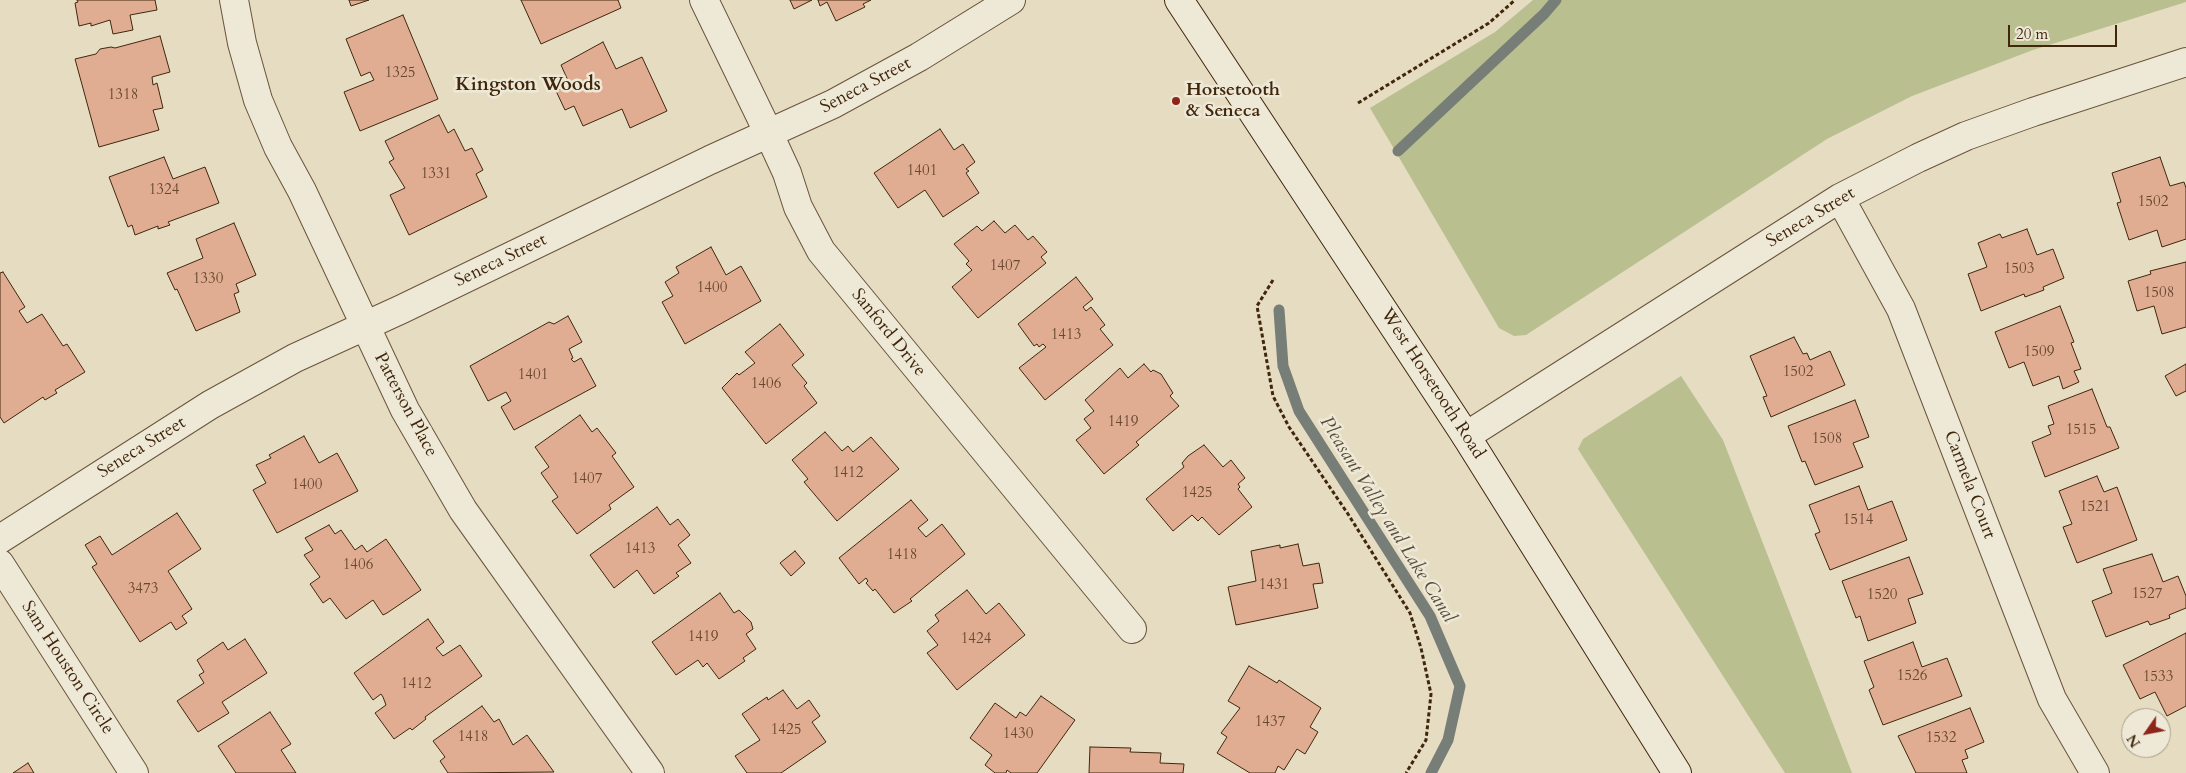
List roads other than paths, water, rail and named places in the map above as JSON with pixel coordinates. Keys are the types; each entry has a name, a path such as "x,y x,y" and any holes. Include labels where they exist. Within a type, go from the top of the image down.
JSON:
{"street":[{"name":"Patterson Place","path":"234,0 242,43 258,100 278,147 302,191 405,410 463,510 650,773"},
{"name":"Sanford Drive","path":"704,0 769,134 787,173 798,207 821,251 1132,629"},
{"name":"Seneca Street","path":"0,539 210,405 296,358 402,309 710,160 833,104 919,57 1011,0"},
{"name":"West Horsetooth Road","path":"1179,0 1466,436 1677,773"},
{"name":"Seneca Street","path":"1466,436 1840,198 1966,136 2186,62"},
{"name":"Carmela Court","path":"1840,198 1901,309 2052,699 2095,773"},
{"name":"Sam Houston Circle","path":"0,564 134,773"}],"waterway":[{"name":"Pleasant Valley and Lake Canal","path":"1398,151 1544,14 1556,0"},
{"name":"Pleasant Valley and Lake Canal","path":"1279,310 1283,366 1299,411 1430,616 1460,686 1448,740 1431,773"}],"place":[{"name":"Horsetooth & Seneca","path":"1176,101"}],"district":[{"name":"Kingston Woods","path":"528,86"}]}
